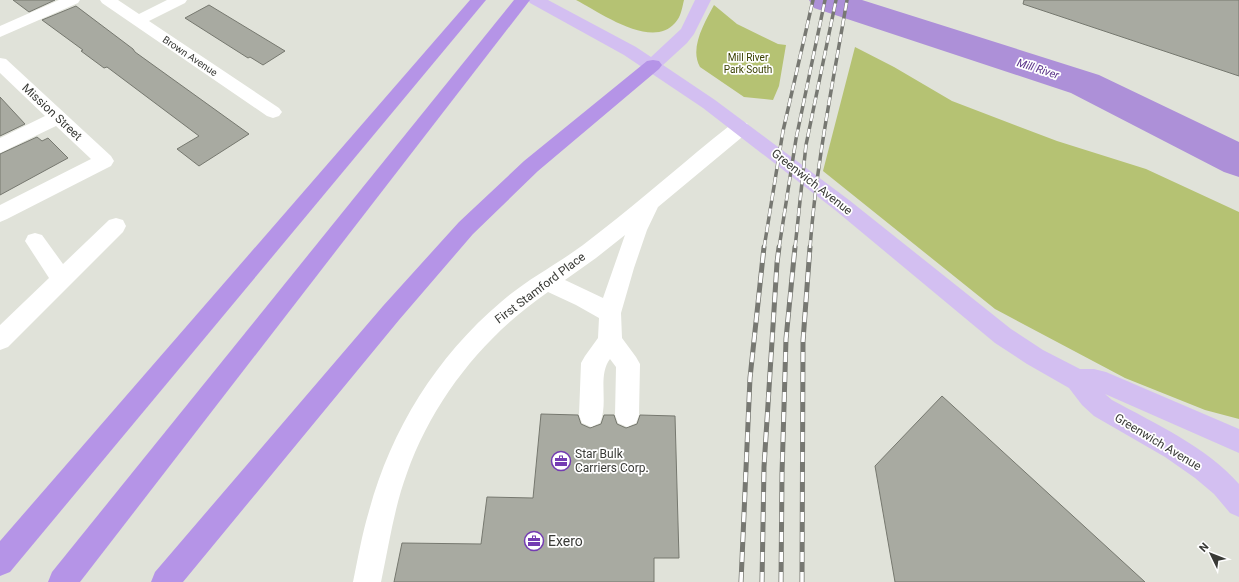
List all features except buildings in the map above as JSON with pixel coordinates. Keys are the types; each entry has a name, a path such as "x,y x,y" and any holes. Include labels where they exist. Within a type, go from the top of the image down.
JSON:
{"highway":[{"path":"0,562 478,0"},
{"path":"62,582 517,7"},
{"path":"165,582 391,313 466,228 536,161 653,65"}],"main road":[{"name":"Greenwich Avenue","path":"536,0 630,51 709,104 848,210 1003,336 1077,380 1091,397 1103,408 1174,448 1204,469 1223,485 1239,504"},
{"path":"653,65 681,39 688,30 703,0"},
{"name":"Greenwich Avenue","path":"1077,380 1094,380 1106,383 1239,441"}],"street":[{"path":"0,32 72,0"},
{"name":"Brown Avenue","path":"108,0 273,112"},
{"path":"138,20 179,0"},
{"name":"Mission Street","path":"0,62 104,161 0,214"},
{"path":"0,146 58,117"},
{"name":"First Stamford Place","path":"368,582 389,486 408,440 429,402 457,362 480,335 509,308 589,251 740,128"},
{"path":"591,415 593,363 610,341 610,313 623,268 637,230 655,198"},
{"path":"0,340 116,226"},
{"path":"35,241 61,279"},
{"path":"546,281 584,298 610,313"},
{"path":"610,341 628,364 627,415"}],"green space":[{"path":"576,0 684,0 677,21 665,30 653,32 640,31 611,20"},
{"name":"Mill River Park South","path":"714,5 737,24 778,44 786,45 779,86 773,100 744,97 700,67 697,60 697,44 703,27"},
{"path":"855,47 894,67 952,101 1057,141 1146,169 1239,212 1239,419 1205,410 1125,378 995,309 823,171"}],"waterway":[{"name":"Mill River","path":"827,0 1085,84 1239,161"}],"railway":[{"path":"764,248 783,131 813,0"},
{"path":"779,248 796,139 825,0"},
{"path":"795,248 806,145 836,0"},
{"path":"810,248 816,186 847,0"},
{"path":"741,582 750,378 764,247"},
{"path":"762,582 764,467 779,247"},
{"path":"781,582 782,474 786,339 795,247"},
{"path":"802,582 803,341 810,247"}],"place":[{"name":"Star Bulk Carriers Corp.","path":"561,461"},
{"name":"Exero","path":"534,541"}]}
